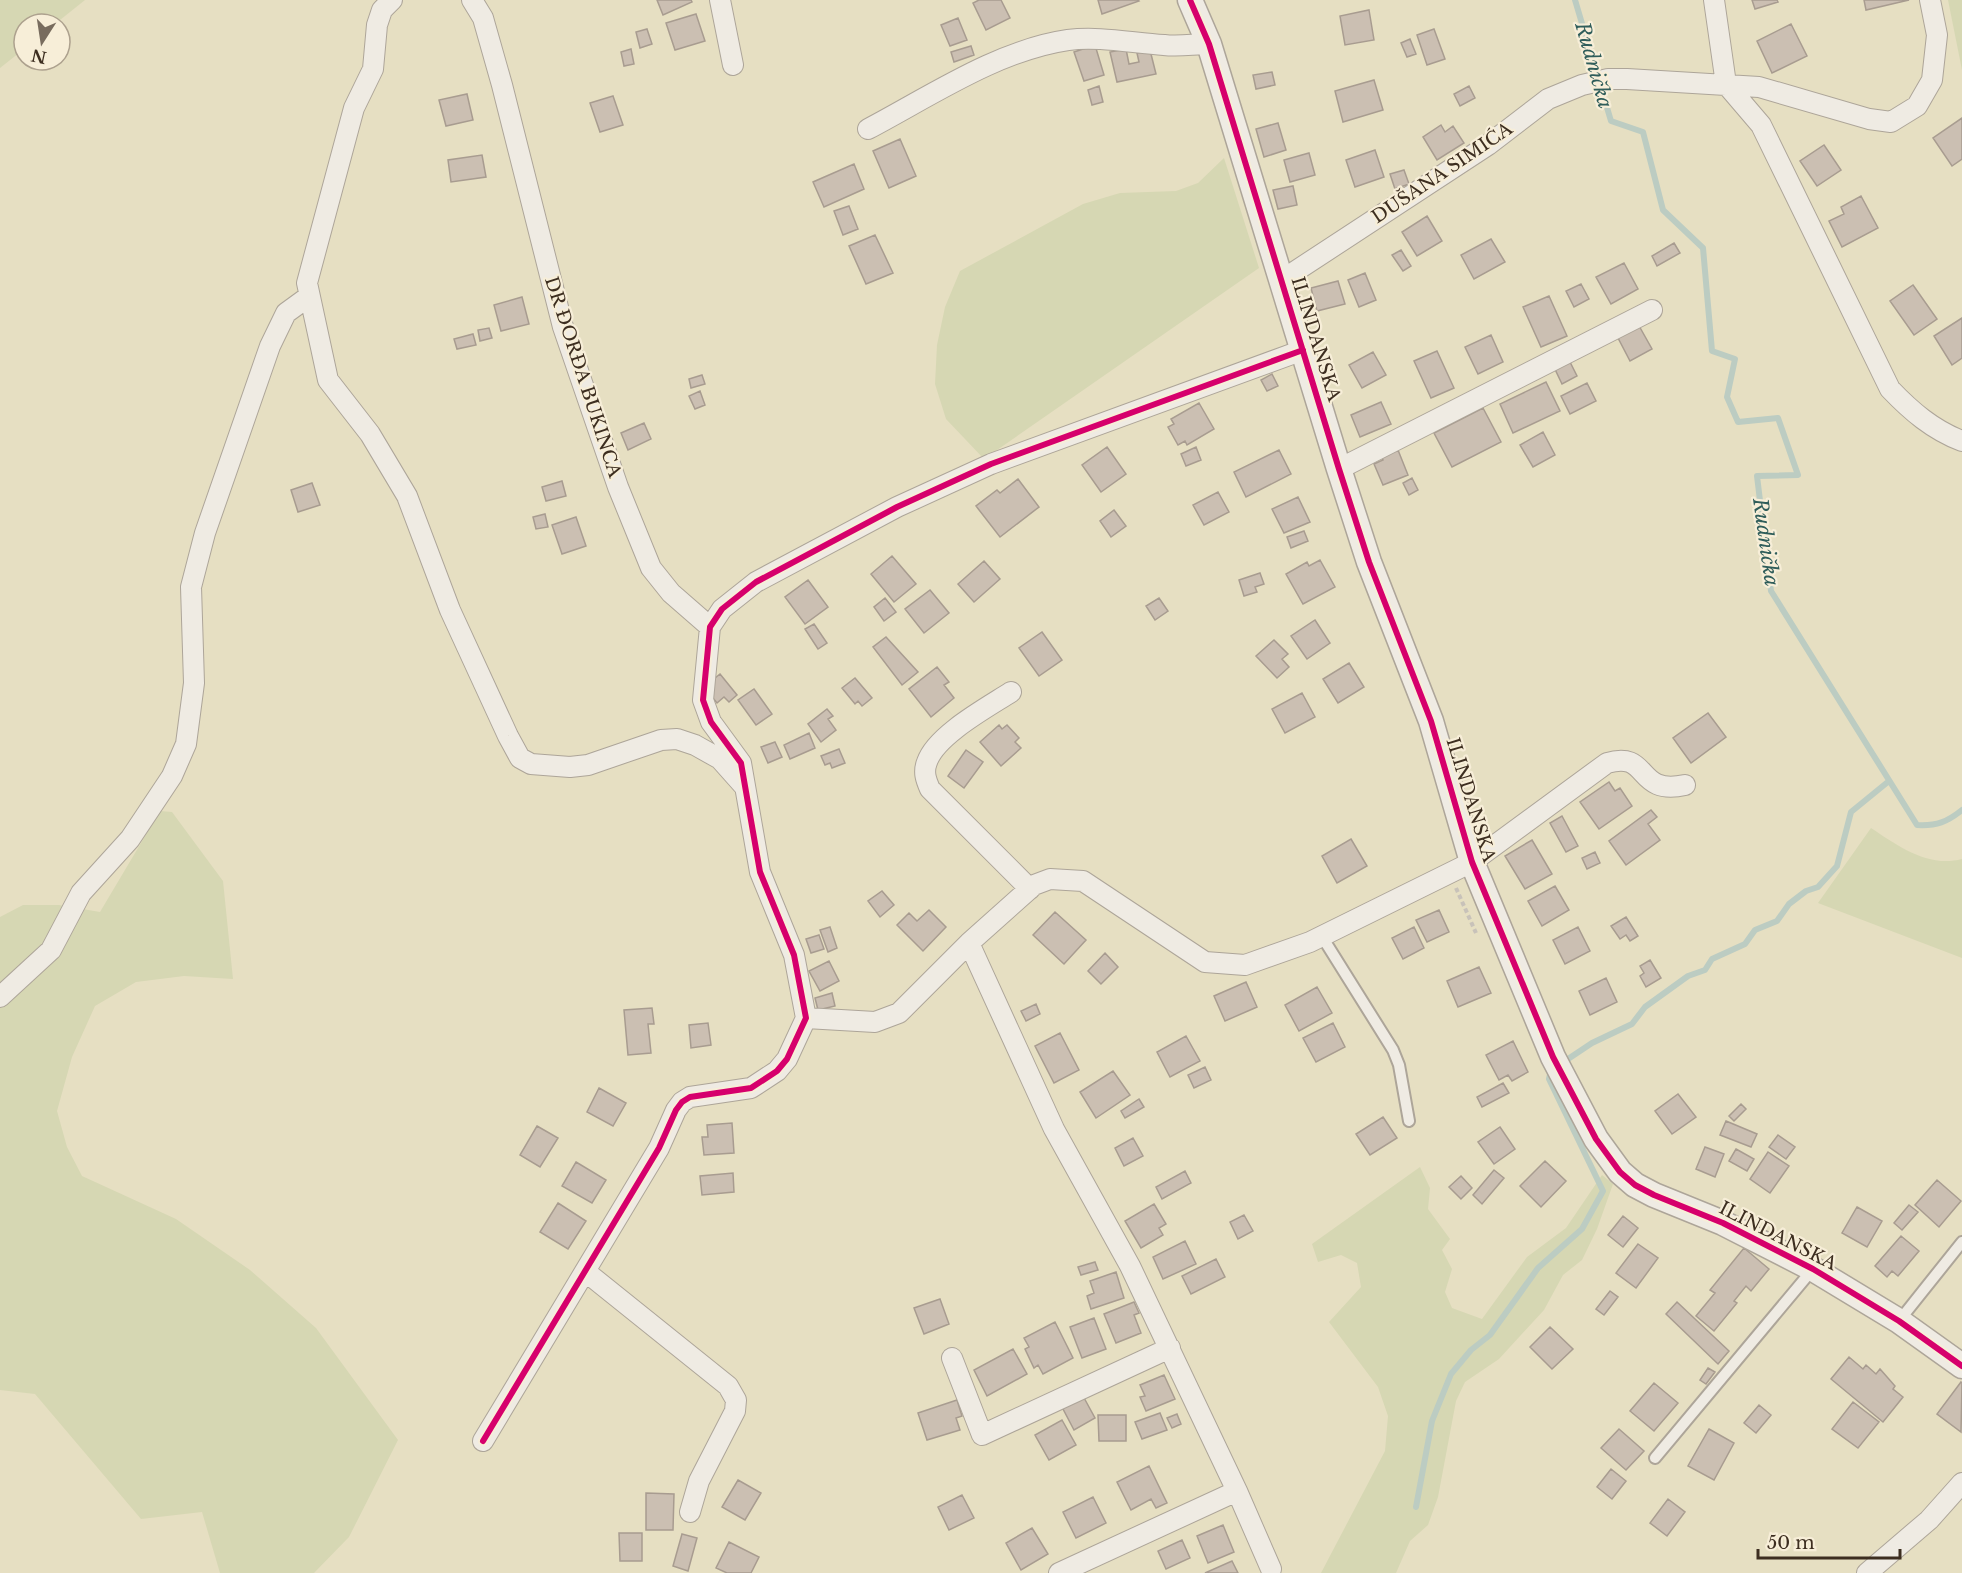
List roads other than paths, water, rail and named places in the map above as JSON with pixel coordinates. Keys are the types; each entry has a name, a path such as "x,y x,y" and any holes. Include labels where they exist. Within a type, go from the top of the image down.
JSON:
{"street":[{"path":"392,0 382,10 377,25 369,82 354,108 307,283 308,297 319,334 328,380 370,434 407,496 450,610 520,758 531,764 570,767 588,765 661,740 677,740 695,745 720,759 746,788"},
{"name":"DR ĐORĐA BUKINCA","path":"472,0 483,18 502,85 563,327 618,487 651,568 659,580 710,627"},
{"path":"720,0 734,65"},
{"name":"ILINDANSKA","path":"1190,0 1209,44 1369,562 1431,721 1463,866 1558,1067 1596,1139 1626,1178 1654,1196 1723,1223 1813,1269 1899,1321 1962,1366"},
{"path":"1714,0 1726,84 1761,125 1890,389 1909,410 1950,437 1962,441"},
{"name":"DUŠANA SIMIĆA","path":"1282,280 1488,144 1548,99 1582,85 1608,79 1759,87 1869,119 1891,122 1917,106 1932,80 1937,35 1930,0"},
{"path":"868,129 981,68 1068,40 1096,39 1167,46 1209,44"},
{"path":"0,997 51,950 81,893 130,839 172,776 186,744 194,683 191,587 205,533 270,346 286,313 308,297"},
{"path":"1339,469 1652,310"},
{"path":"483,1441 659,1148 682,1102 690,1097 751,1088 766,1080 788,1059 806,1018 794,955 760,872 741,763 711,722 703,700 710,627 722,609 756,582 897,507 991,464 1303,350"},
{"path":"1011,692 974,716 935,748 927,761 924,773 930,789 1030,889"},
{"path":"806,1018 875,1022 899,1013 969,943 1030,889 1050,879 1083,882 1194,957 1216,965 1245,965 1321,935 1463,866 1607,762 1628,760 1653,784 1661,787 1684,785"},
{"path":"969,943 1054,1130 1130,1266 1170,1348 1271,1569"},
{"path":"586,1272 728,1386 736,1400 735,1411 699,1481 690,1512"},
{"path":"952,1358 981,1435 1170,1348"},
{"path":"1867,1573 1929,1520 1962,1483"},
{"path":"1059,1573 1237,1491"}],"lane":[{"path":"1321,935 1393,1050 1399,1065 1409,1121"},
{"path":"1899,1321 1962,1242"},
{"path":"1655,1458 1813,1269"}],"waterway":[{"name":"Rudnička","path":"1575,0 1611,121 1643,132 1663,210 1703,248 1712,351 1735,359 1727,397 1738,422 1778,418 1798,475 1757,476 1771,591 1917,825 1941,822 1962,810"},
{"path":"1562,1063 1592,1043 1632,1024 1645,1007 1688,976 1705,970 1712,959 1745,944 1755,930 1777,921 1789,904 1806,891 1818,887 1837,866 1851,812 1889,781"},
{"path":"1416,1507 1432,1421 1451,1374 1471,1350 1490,1335 1538,1268 1582,1229 1603,1191 1549,1079 1551,1070"}]}
